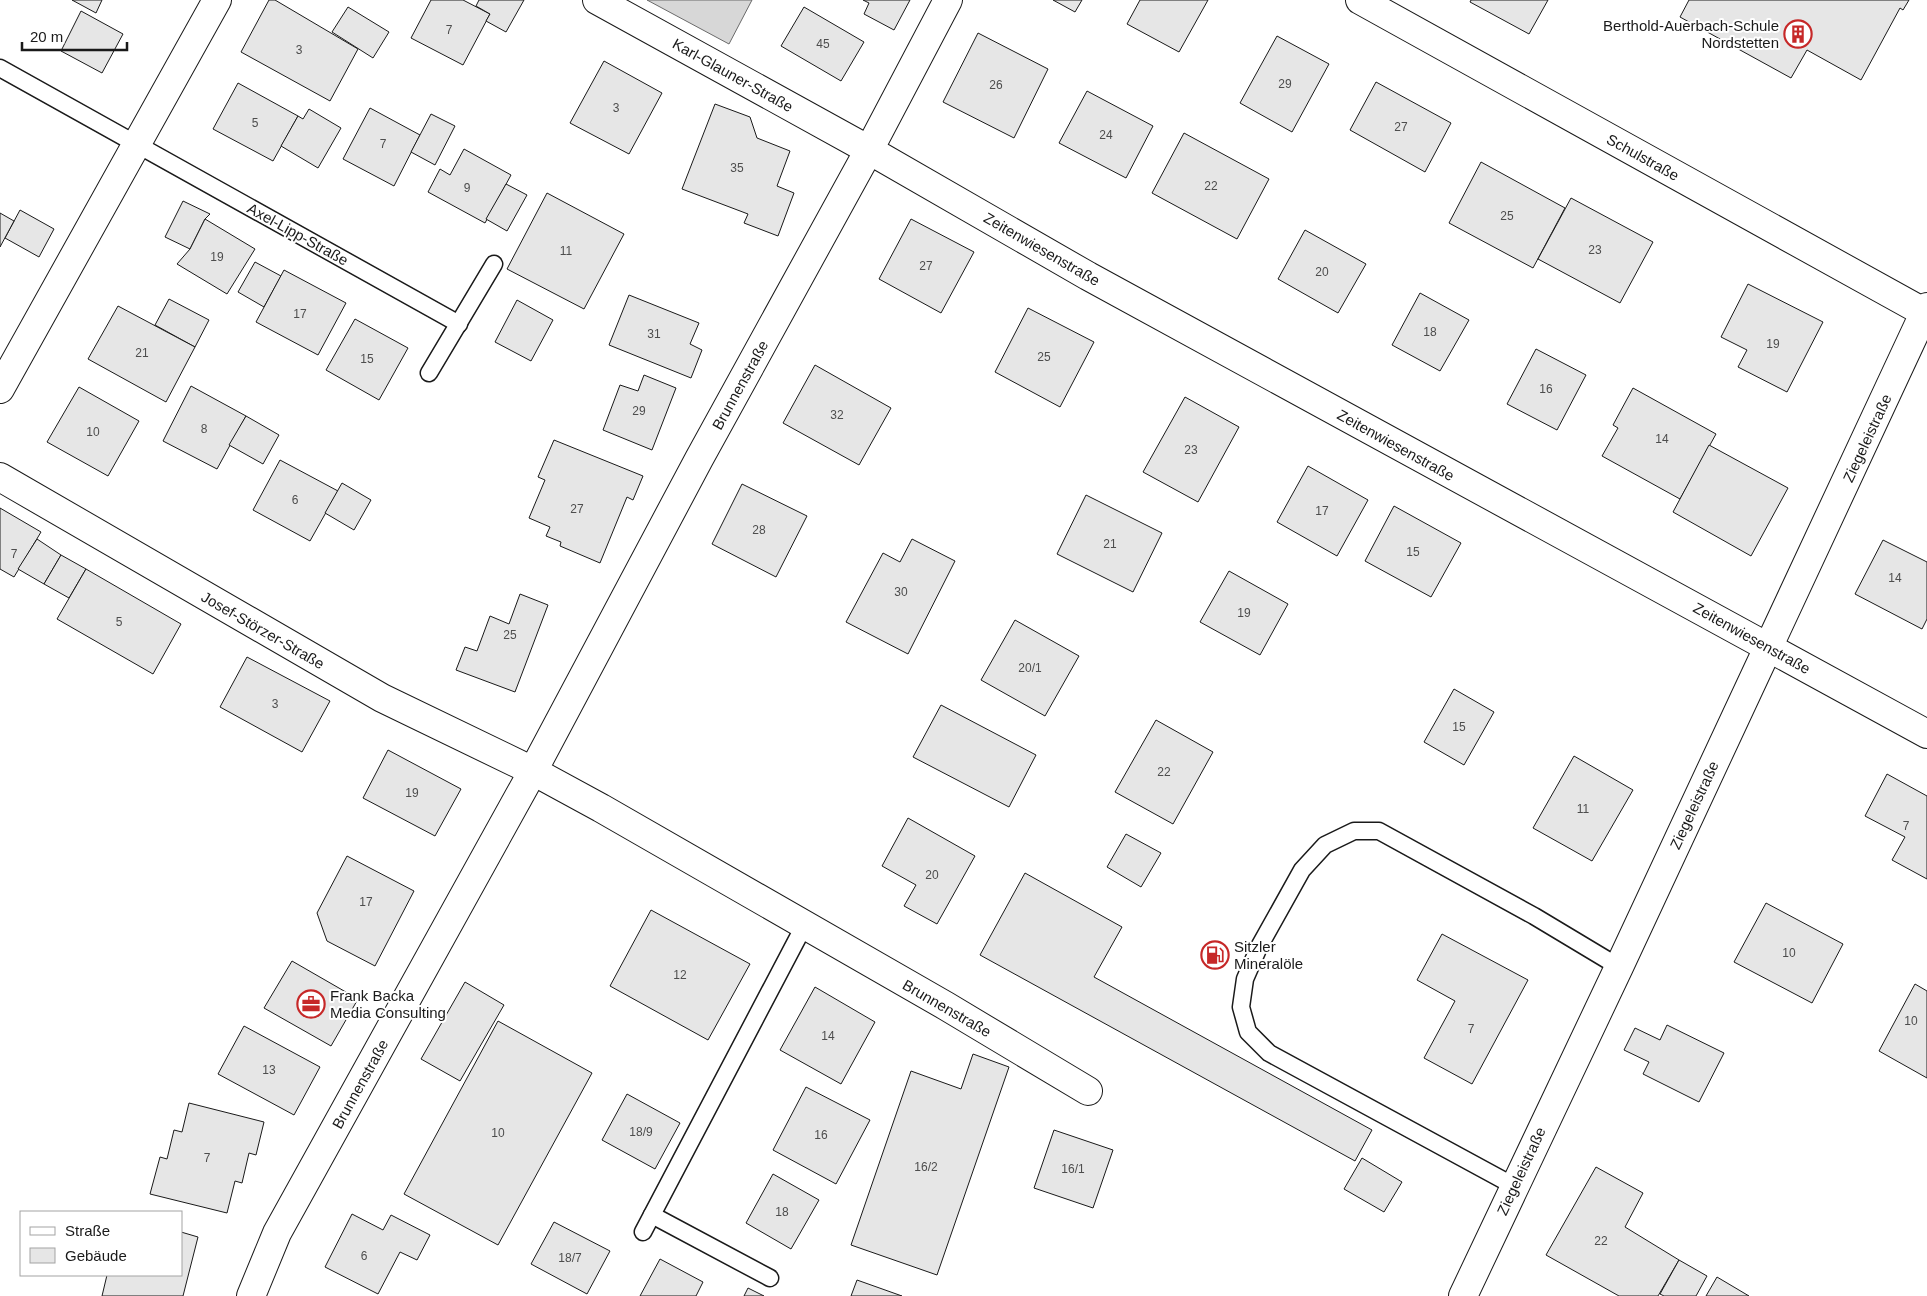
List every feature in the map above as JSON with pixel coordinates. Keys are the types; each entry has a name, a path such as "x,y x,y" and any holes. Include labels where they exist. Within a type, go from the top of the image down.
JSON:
{"street":[{"path":"0,389 217,0"},
{"name":"Karl-Glauner-Straße","path":"597,0 869,150"},
{"name":"Brunnenstraße","path":"251,1296 277,1232 533,771 699,459 869,150 948,0"},
{"name":"Schulstraße","path":"1360,0 1926,311"},
{"name":"Zeitenwiesenstraße","path":"869,150 1088,276 1927,734"},
{"name":"Ziegeleistraße","path":"1472,1293 1514,1186 1619,967 1926,311"},
{"name":"Josef-Störzer-Straße","path":"0,477 382,698 533,771"},
{"name":"Brunnenstraße","path":"533,771 670,847 804,926 946,1006 1088,1091"}],"lane":[{"name":"Axel-Lipp-Straße","path":"0,68 459,324"},
{"path":"430,373 494,264"},
{"path":"1514,1186 1269,1053 1248,1032 1241,1007 1245,980 1259,947 1302,870 1325,845 1354,830 1380,832 1534,916 1619,967"},
{"path":"642,1232 804,926"},
{"path":"652,1215 770,1278"}],"shaded area":[{"path":"647,0 752,0 729,44"}],"building":[{"path":"72,0 102,0 96,13"},
{"path":"269,0 275,0 358,49 330,101 241,52"},
{"path":"431,0 463,0 490,14 463,65 411,38"},
{"path":"479,0 524,0 506,32 486,21 490,14 476,6"},
{"path":"863,0 910,0 894,30 864,14 869,3"},
{"path":"1053,0 1082,0 1075,12"},
{"path":"1140,0 1208,0 1179,52 1127,24"},
{"path":"1471,0 1548,0 1529,34 1470,2"},
{"name":"Berthold-Auerbach-Schule Nordstetten","path":"1689,0 1909,0 1903,10 1900,8 1861,80 1807,50 1791,78 1680,17"},
{"path":"348,7 389,32 373,58 332,32"},
{"path":"804,7 864,42 841,81 781,46"},
{"path":"81,11 123,34 102,73 61,51"},
{"path":"978,33 1048,69 1014,138 943,102"},
{"path":"1277,36 1329,64 1292,132 1240,103"},
{"path":"604,61 662,93 629,154 570,123"},
{"path":"1376,82 1451,123 1425,172 1350,130"},
{"path":"238,83 298,116 273,161 213,129"},
{"path":"1087,91 1153,126 1126,178 1059,143"},
{"path":"715,104 750,117 757,138 790,151 777,186 794,193 778,236 744,223 748,214 682,189"},
{"path":"370,108 420,135 394,186 343,159"},
{"path":"309,109 341,128 318,168 281,146 298,116 303,119"},
{"path":"431,114 455,126 435,165 411,152"},
{"path":"1184,133 1269,179 1237,239 1152,193"},
{"path":"464,149 511,175 485,223 428,192 440,169 450,175"},
{"path":"1481,162 1565,208 1533,268 1449,223"},
{"path":"506,184 527,195 507,231 486,219"},
{"path":"547,193 624,234 584,309 507,269"},
{"path":"1571,198 1653,242 1620,303 1538,259"},
{"path":"183,201 210,214 205,219 190,249 165,237"},
{"path":"20,210 54,229 39,257 5,238"},
{"path":"0,213 14,221 0,247"},
{"path":"205,219 255,249 227,294 177,264 190,249"},
{"path":"911,219 974,252 941,313 879,279"},
{"path":"1305,230 1366,264 1338,313 1278,279"},
{"path":"255,262 281,276 264,307 238,292"},
{"path":"284,270 346,303 318,355 256,322"},
{"path":"1748,284 1823,322 1787,392 1738,367 1747,350 1721,337"},
{"path":"1420,293 1469,320 1440,371 1392,345"},
{"path":"629,295 699,323 690,344 702,350 691,378 609,345"},
{"path":"169,299 209,320 195,347 155,325"},
{"path":"517,300 553,320 531,361 495,342"},
{"path":"118,306 195,347 166,402 88,359"},
{"path":"1028,308 1094,342 1060,407 995,372"},
{"path":"355,319 408,348 379,400 326,370"},
{"path":"1536,349 1586,375 1557,430 1507,404"},
{"path":"815,365 891,408 859,465 783,423"},
{"path":"644,375 676,388 652,450 603,430 620,385 638,391"},
{"path":"191,386 246,416 217,469 163,441"},
{"path":"79,387 139,421 108,476 47,442"},
{"path":"1633,388 1716,434 1680,499 1602,456 1618,428 1613,425"},
{"path":"1185,397 1239,427 1198,502 1143,472"},
{"path":"246,416 279,435 263,464 229,445"},
{"path":"554,440 643,476 633,500 627,497 600,563 560,546 561,542 546,536 550,527 529,518 545,480 538,477"},
{"path":"1709,445 1788,488 1751,556 1673,512"},
{"path":"280,460 338,491 310,541 253,510"},
{"path":"1308,466 1368,500 1337,556 1277,522"},
{"path":"342,483 371,500 354,530 325,513"},
{"path":"742,484 807,516 776,577 712,544"},
{"path":"1086,495 1162,533 1133,592 1057,554"},
{"path":"1394,506 1461,543 1431,597 1365,561"},
{"path":"0,508 41,532 14,577 0,569"},
{"path":"37,539 61,555 44,584 18,569"},
{"path":"912,539 955,561 908,654 846,622 883,553 900,562"},
{"path":"1883,540 1927,562 1927,619 1922,629 1855,594"},
{"path":"61,555 86,569 69,598 44,584"},
{"path":"86,569 181,624 153,674 57,619"},
{"path":"1229,571 1288,604 1260,655 1200,622"},
{"path":"520,594 548,605 515,692 456,670 465,647 477,651 490,616 509,624"},
{"path":"1015,620 1079,656 1045,716 981,680"},
{"path":"247,657 330,701 302,752 220,707"},
{"path":"1454,689 1494,712 1464,765 1424,742"},
{"path":"941,705 1036,755 1009,807 913,757"},
{"path":"1156,720 1213,752 1173,824 1115,792"},
{"path":"388,750 461,789 435,836 363,798"},
{"path":"1574,756 1633,790 1592,861 1533,828"},
{"path":"1887,774 1927,796 1927,879 1892,860 1905,837 1865,816"},
{"path":"908,818 975,856 937,924 904,906 916,885 882,866"},
{"path":"1126,834 1161,853 1141,887 1107,867"},
{"path":"347,856 414,891 375,966 327,941 317,913"},
{"path":"1025,873 1122,927 1094,977 1372,1130 1355,1161 980,955"},
{"path":"1766,903 1843,944 1812,1003 1734,962"},
{"path":"651,910 750,964 708,1040 610,986"},
{"path":"1442,934 1528,980 1472,1084 1424,1058 1455,1001 1417,980"},
{"name":"Frank Backa Media Consulting","path":"292,961 358,999 331,1046 264,1008"},
{"path":"465,982 504,1005 460,1081 421,1059"},
{"path":"1915,984 1927,991 1927,1078 1879,1051"},
{"path":"815,987 875,1022 841,1084 780,1050"},
{"path":"498,1021 592,1073 498,1245 404,1194"},
{"path":"1667,1025 1724,1053 1699,1102 1643,1074 1649,1062 1624,1050 1635,1028 1660,1040"},
{"path":"244,1026 320,1067 294,1115 218,1074"},
{"path":"973,1054 1009,1067 937,1275 851,1245 911,1071 961,1089"},
{"path":"806,1087 870,1120 836,1184 773,1150"},
{"path":"627,1094 680,1123 655,1169 602,1140"},
{"path":"189,1103 264,1122 256,1155 249,1153 242,1183 235,1181 227,1213 150,1194 160,1157 167,1159 174,1130 182,1132"},
{"path":"1054,1130 1113,1150 1093,1208 1034,1188"},
{"path":"1362,1158 1402,1182 1384,1212 1344,1189"},
{"path":"1596,1167 1643,1193 1625,1227 1679,1260 1658,1296 1619,1296 1546,1255"},
{"path":"773,1174 819,1200 791,1249 746,1223"},
{"path":"352,1214 383,1230 391,1215 430,1235 417,1260 400,1252 378,1294 325,1267"},
{"path":"554,1222 610,1251 587,1294 531,1264"},
{"path":"182,1232 198,1237 183,1296 102,1296 107,1276 182,1276"},
{"path":"660,1259 703,1282 696,1296 640,1296"},
{"path":"1679,1260 1707,1276 1696,1296 1664,1296 1660,1294"},
{"path":"1717,1277 1749,1296 1706,1296"},
{"path":"857,1280 902,1296 851,1296"},
{"path":"748,1288 764,1296 744,1296"}],"place":[{"name":"Berthold-Auerbach-Schule Nordstetten","path":"1798,34"},
{"name":"Sitzler Mineralöle","path":"1215,955"},
{"name":"Frank Backa Media Consulting","path":"311,1004"}]}
